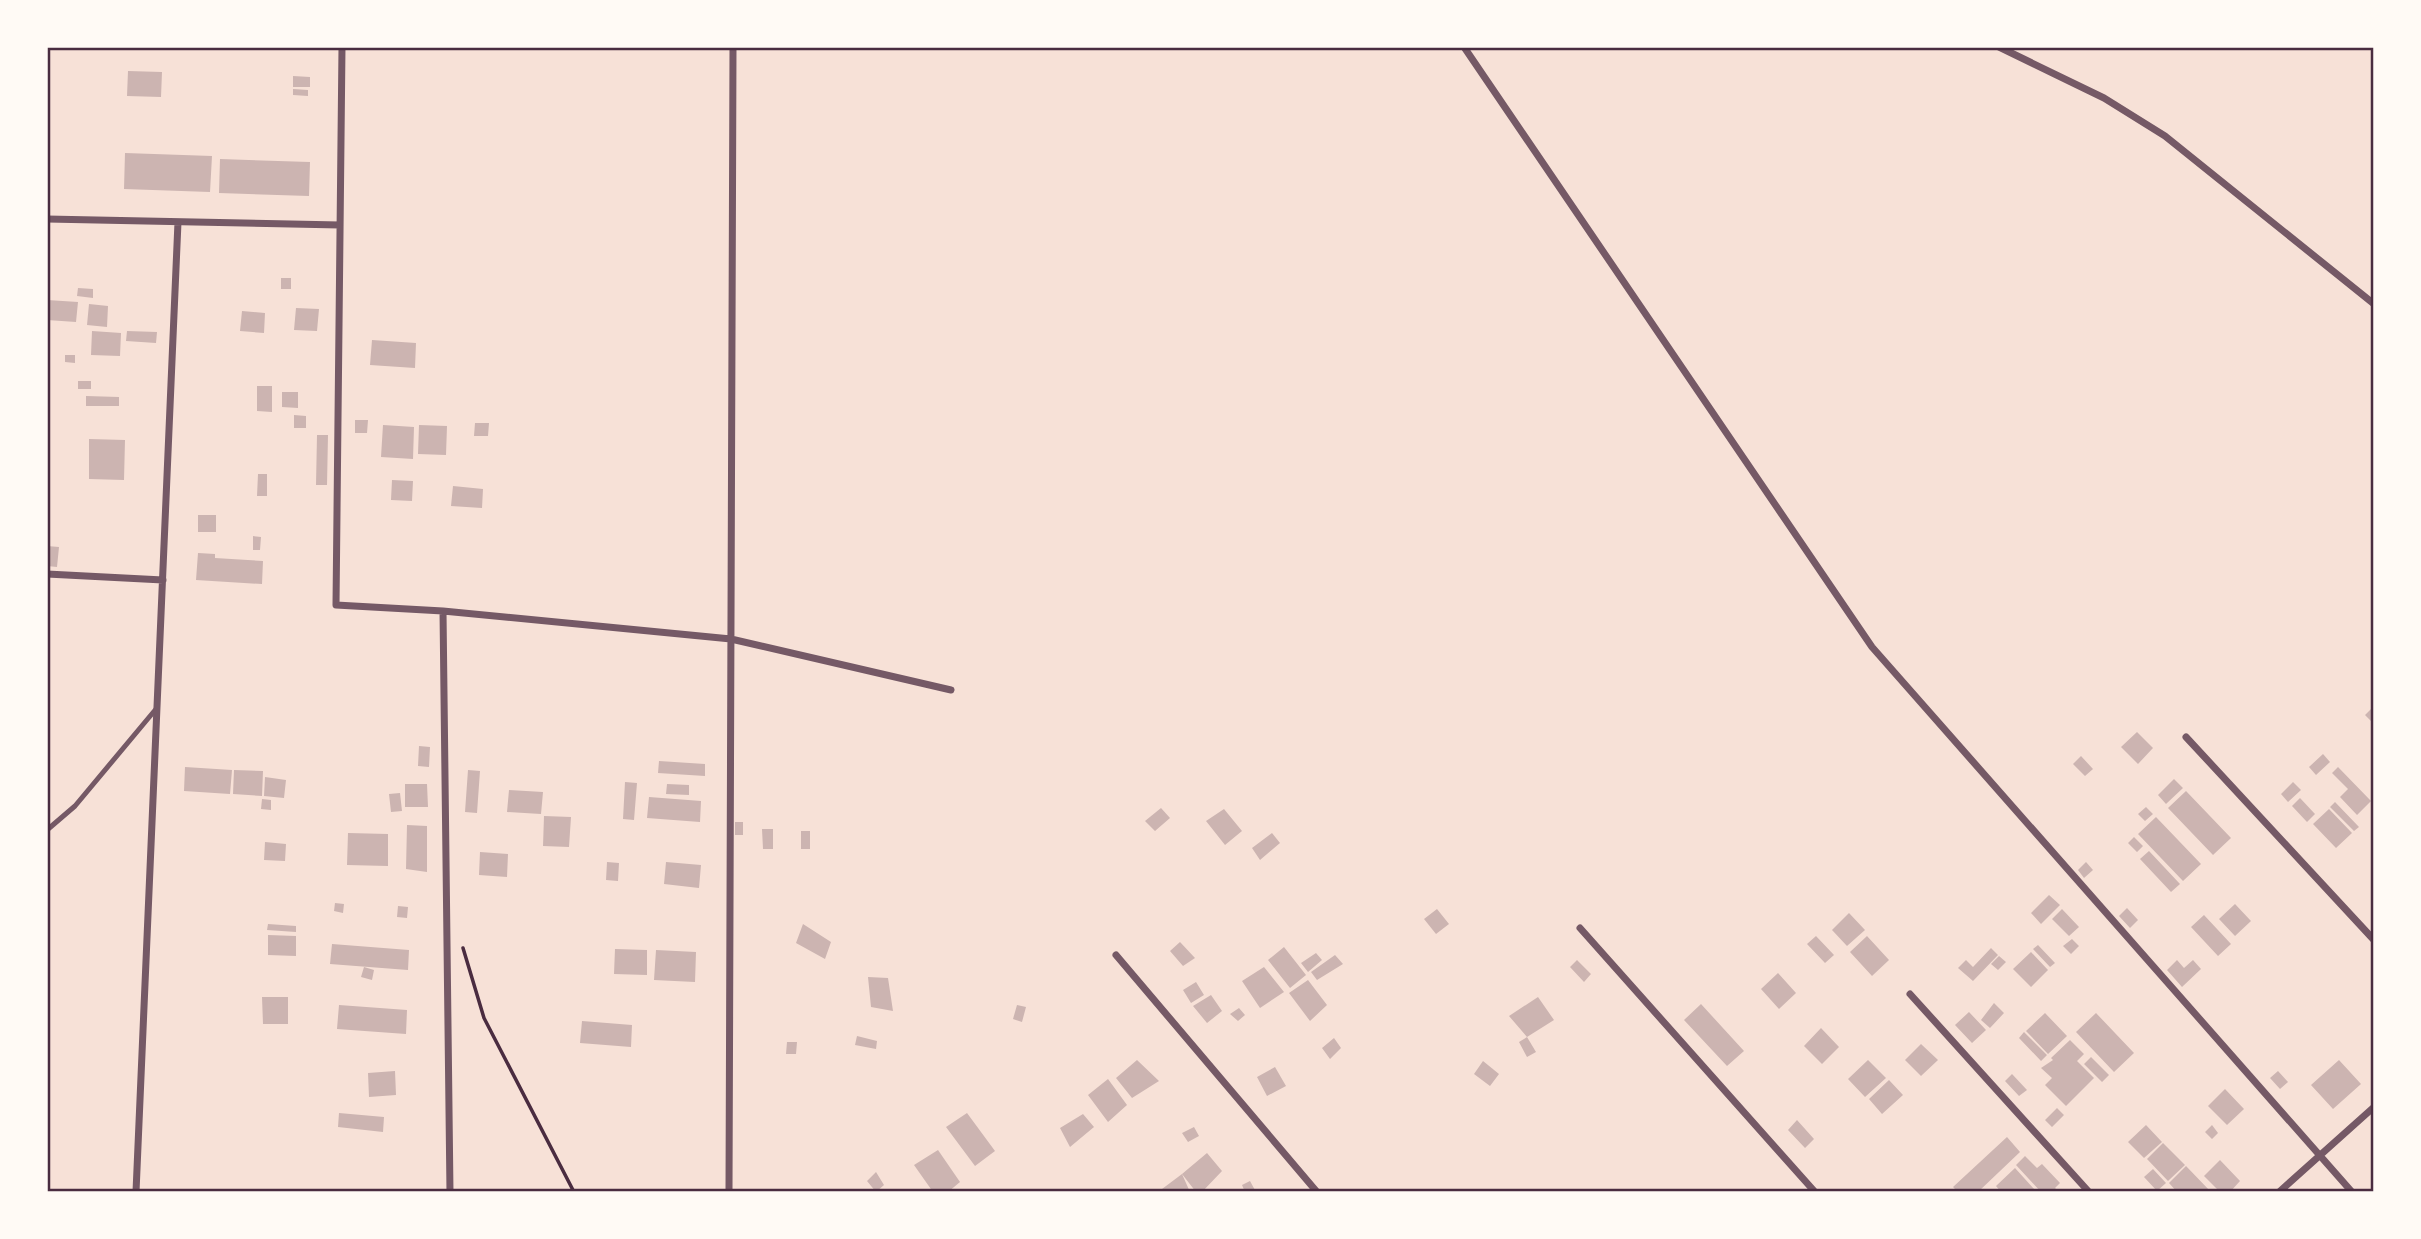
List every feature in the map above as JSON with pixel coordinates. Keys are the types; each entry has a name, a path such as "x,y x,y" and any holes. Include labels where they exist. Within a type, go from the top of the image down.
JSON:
{"street":[{"path":"342,47 336,605 443,611 731,639 951,690"},
{"path":"729,1192 733,47"},
{"path":"1464,47 1872,647 2352,1192"},
{"path":"1999,47 2105,98 2165,136 2374,304"},
{"path":"47,219 340,225"},
{"path":"136,1192 178,222"},
{"path":"47,574 163,580"},
{"path":"443,611 450,1192"},
{"path":"2186,737 2374,940"},
{"path":"1580,928 1815,1192"},
{"path":"1116,955 1317,1192"},
{"path":"1910,994 2089,1192"},
{"path":"2279,1192 2374,1107"}],"lane":[{"path":"47,830 75,806 158,707"}],"path":[{"path":"462,945 484,1018 574,1192"}],"building":[{"path":"128,71 162,72 161,97 127,96"},
{"path":"293,76 310,77 310,87 293,87"},
{"path":"293,89 308,90 308,96 293,95"},
{"path":"125,153 212,156 210,192 124,189"},
{"path":"220,159 310,162 309,196 219,193"},
{"path":"281,278 291,278 291,289 281,289"},
{"path":"78,288 93,289 93,298 77,296"},
{"path":"47,300 78,302 76,322 47,320"},
{"path":"89,304 108,306 107,327 87,325"},
{"path":"296,308 319,309 317,331 294,330"},
{"path":"242,311 265,313 264,333 240,331"},
{"path":"92,331 121,333 120,356 91,355"},
{"path":"127,331 157,332 156,343 126,341"},
{"path":"372,340 416,343 415,368 370,365"},
{"path":"65,355 75,355 75,363 65,362"},
{"path":"78,381 91,381 91,389 78,389"},
{"path":"257,386 272,386 272,412 257,411"},
{"path":"282,392 298,392 298,408 282,407"},
{"path":"86,396 119,397 119,406 86,406"},
{"path":"294,415 306,416 306,428 294,428"},
{"path":"355,420 368,420 367,433 355,433"},
{"path":"475,423 489,423 488,436 474,436"},
{"path":"383,425 414,427 413,459 381,457"},
{"path":"419,425 447,426 446,455 418,454"},
{"path":"317,435 328,435 327,485 316,485"},
{"path":"89,439 125,440 124,480 89,479"},
{"path":"258,474 267,474 267,496 257,496"},
{"path":"392,480 413,481 412,501 391,500"},
{"path":"453,486 483,489 482,508 451,506"},
{"path":"198,515 216,515 216,532 198,532"},
{"path":"253,536 261,537 260,550 253,550"},
{"path":"47,546 59,547 57,567 47,566"},
{"path":"198,553 215,554 215,558 263,561 262,584 196,580"},
{"path":"2374,706 2374,724 2365,715"},
{"path":"2137,732 2153,748 2138,764 2121,747"},
{"path":"419,746 430,747 429,767 418,766"},
{"path":"2323,754 2330,762 2316,775 2309,767"},
{"path":"2081,756 2093,769 2085,776 2073,764"},
{"path":"659,761 705,764 705,776 658,773"},
{"path":"185,767 232,770 230,794 184,791"},
{"path":"2338,767 2371,801 2357,815 2340,797 2348,789 2332,773"},
{"path":"234,770 263,771 262,796 233,794"},
{"path":"468,770 480,771 477,813 465,812"},
{"path":"265,777 286,780 284,798 264,796"},
{"path":"2174,779 2183,788 2166,804 2158,795"},
{"path":"625,782 637,783 634,820 623,819"},
{"path":"2293,782 2301,790 2288,802 2281,794"},
{"path":"405,784 427,784 428,807 405,807"},
{"path":"667,784 689,785 689,795 666,794"},
{"path":"509,790 543,792 541,814 507,812"},
{"path":"2186,791 2231,838 2213,855 2168,808"},
{"path":"400,793 402,811 391,812 389,794"},
{"path":"649,797 701,801 700,822 647,818"},
{"path":"2300,798 2315,814 2307,822 2292,806"},
{"path":"262,799 271,800 271,810 261,809"},
{"path":"2335,802 2359,827 2354,831 2330,807"},
{"path":"2146,807 2153,814 2145,821 2138,814"},
{"path":"1161,808 1170,818 1155,831 1145,821"},
{"path":"1224,809 1242,831 1225,845 1206,821"},
{"path":"2329,809 2352,833 2336,848 2313,824"},
{"path":"544,816 571,817 569,847 543,846"},
{"path":"2156,817 2201,864 2183,881 2138,834"},
{"path":"735,822 743,822 743,835 735,835"},
{"path":"407,825 427,826 427,872 406,869"},
{"path":"762,829 773,829 773,849 763,849"},
{"path":"801,831 810,831 810,849 801,849"},
{"path":"348,833 388,834 388,866 347,865"},
{"path":"1272,833 1280,843 1260,860 1252,848"},
{"path":"2134,837 2143,846 2137,852 2128,843"},
{"path":"265,842 286,844 285,861 264,860"},
{"path":"2149,851 2180,884 2171,892 2140,859"},
{"path":"480,852 508,854 507,877 479,875"},
{"path":"607,862 619,863 618,881 606,880"},
{"path":"666,862 701,865 699,888 664,884"},
{"path":"2086,862 2093,870 2084,878 2078,870"},
{"path":"2049,895 2060,905 2041,924 2031,913"},
{"path":"335,903 344,904 343,913 334,911"},
{"path":"2235,904 2251,921 2235,936 2219,919"},
{"path":"398,906 408,907 407,918 397,917"},
{"path":"2127,908 2138,920 2130,928 2119,916"},
{"path":"1437,909 1449,924 1436,934 1424,919"},
{"path":"2062,909 2079,927 2069,936 2052,919"},
{"path":"1849,913 1865,930 1847,946 1832,930"},
{"path":"2204,915 2231,944 2218,956 2191,927"},
{"path":"268,924 296,926 296,932 267,930"},
{"path":"803,924 831,942 825,959 796,943"},
{"path":"268,935 296,936 296,956 268,955"},
{"path":"1816,936 1834,955 1825,963 1807,944"},
{"path":"1867,936 1889,960 1872,976 1850,952"},
{"path":"2072,939 2079,946 2071,954 2063,946"},
{"path":"1180,942 1195,958 1183,966 1170,951"},
{"path":"332,944 409,950 408,970 330,964"},
{"path":"2038,945 2055,963 2050,967 2033,949"},
{"path":"1284,947 1306,975 1290,988 1268,960"},
{"path":"1991,948 1998,955 1973,981 1958,968 1966,960 1973,967"},
{"path":"615,949 647,950 647,975 614,974"},
{"path":"656,950 696,952 695,982 654,980"},
{"path":"2031,952 2048,970 2031,987 2013,969"},
{"path":"1316,953 1322,960 1308,972 1301,963"},
{"path":"1335,955 1343,964 1317,980 1311,972"},
{"path":"1999,956 2006,962 1998,970 1991,964"},
{"path":"1577,960 1591,974 1584,982 1570,967"},
{"path":"2177,960 2184,968 2193,960 2201,969 2182,987 2167,970"},
{"path":"364,967 374,970 372,980 361,977"},
{"path":"1264,967 1284,992 1260,1008 1242,981"},
{"path":"1778,973 1796,993 1779,1009 1761,989"},
{"path":"868,977 888,978 893,1011 871,1007"},
{"path":"1308,980 1327,1005 1310,1021 1289,993"},
{"path":"1196,982 1204,995 1191,1003 1183,990"},
{"path":"1211,995 1222,1011 1207,1023 1193,1006"},
{"path":"262,997 288,997 288,1024 263,1024"},
{"path":"1538,997 1554,1020 1527,1037 1509,1016"},
{"path":"1994,1003 2004,1013 1990,1028 1981,1020"},
{"path":"1701,1004 1744,1051 1727,1066 1684,1020"},
{"path":"339,1005 407,1010 406,1034 337,1029"},
{"path":"1017,1005 1026,1007 1022,1022 1013,1019"},
{"path":"1239,1008 1245,1015 1238,1021 1230,1014"},
{"path":"1969,1012 1986,1030 1972,1043 1955,1025"},
{"path":"2045,1013 2067,1036 2048,1054 2026,1031"},
{"path":"2096,1013 2134,1053 2114,1072 2076,1032"},
{"path":"582,1021 632,1025 631,1047 580,1043"},
{"path":"1821,1028 1839,1047 1822,1064 1804,1046"},
{"path":"2024,1032 2047,1055 2041,1061 2019,1038"},
{"path":"857,1036 877,1041 876,1049 855,1045"},
{"path":"1527,1037 1536,1052 1527,1057 1519,1042"},
{"path":"1334,1038 1341,1048 1330,1059 1322,1048"},
{"path":"2070,1040 2084,1054 2077,1061 2094,1078 2066,1106 2045,1085 2052,1078 2041,1068 2053,1060 2051,1058"},
{"path":"787,1042 797,1042 796,1054 786,1054"},
{"path":"1921,1044 1938,1060 1921,1076 1905,1060"},
{"path":"2091,1057 2109,1075 2102,1082 2084,1064"},
{"path":"1137,1060 1159,1081 1132,1098 1116,1078"},
{"path":"1868,1060 1886,1078 1865,1097 1848,1079"},
{"path":"2339,1060 2361,1084 2333,1109 2311,1085"},
{"path":"1483,1061 1499,1074 1490,1086 1474,1074"},
{"path":"1275,1067 1286,1086 1267,1096 1257,1077"},
{"path":"395,1071 396,1095 369,1097 368,1073"},
{"path":"2278,1071 2288,1082 2280,1089 2270,1078"},
{"path":"2012,1074 2027,1090 2019,1096 2005,1081"},
{"path":"1108,1079 1127,1105 1108,1122 1088,1095"},
{"path":"1889,1080 1903,1095 1882,1114 1869,1099"},
{"path":"2225,1089 2244,1109 2227,1125 2208,1106"},
{"path":"2057,1108 2064,1115 2052,1127 2045,1120"},
{"path":"339,1113 384,1117 383,1132 338,1127"},
{"path":"967,1113 995,1151 975,1166 946,1127"},
{"path":"1083,1114 1094,1127 1070,1147 1060,1128"},
{"path":"1797,1120 1814,1139 1805,1148 1788,1130"},
{"path":"2146,1125 2162,1142 2144,1158 2128,1142"},
{"path":"2212,1125 2218,1133 2212,1139 2205,1132"},
{"path":"1194,1127 1199,1136 1188,1142 1182,1133"},
{"path":"2007,1137 2020,1152 1978,1192 1958,1192 1953,1187"},
{"path":"2163,1143 2185,1165 2168,1181 2147,1159"},
{"path":"938,1150 960,1182 948,1192 933,1192 914,1165"},
{"path":"1207,1153 1222,1171 1202,1192 1196,1192 1182,1174"},
{"path":"2025,1156 2037,1168 2042,1164 2060,1183 2055,1188 2059,1192 2041,1192 2016,1165"},
{"path":"2220,1160 2240,1181 2230,1192 2220,1192 2204,1176"},
{"path":"2186,1166 2211,1192 2177,1192 2169,1183"},
{"path":"2015,1168 2035,1190 2033,1192 2001,1192 1996,1186"},
{"path":"2153,1169 2166,1183 2157,1191 2144,1177"},
{"path":"876,1172 884,1185 876,1192 867,1181"},
{"path":"1182,1174 1190,1192 1158,1192"},
{"path":"1250,1181 1256,1192 1245,1192 1242,1185"}]}
